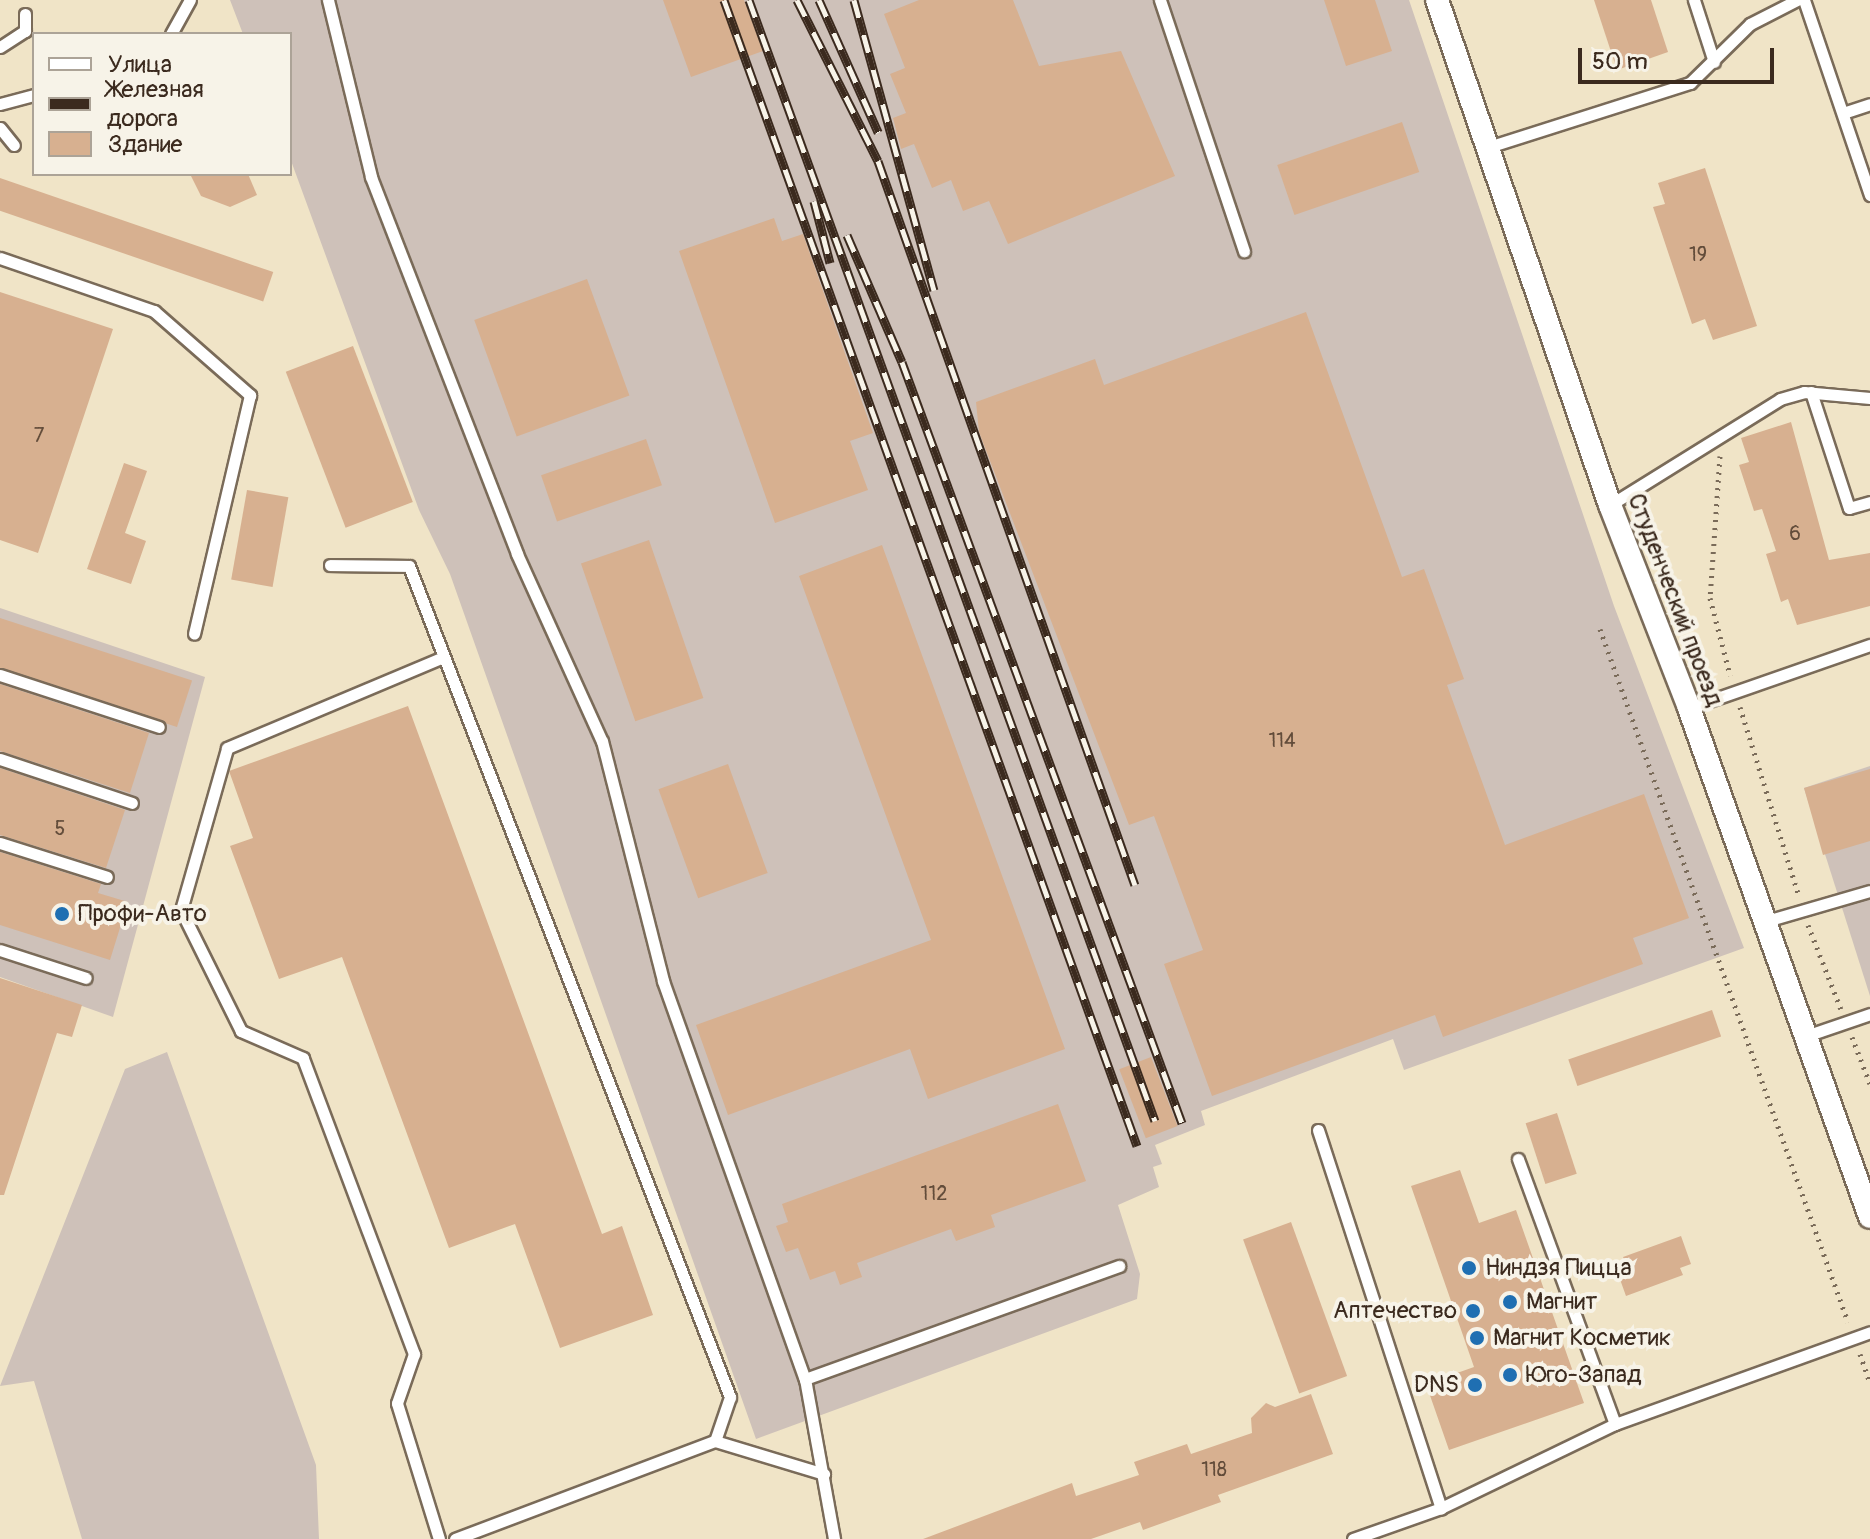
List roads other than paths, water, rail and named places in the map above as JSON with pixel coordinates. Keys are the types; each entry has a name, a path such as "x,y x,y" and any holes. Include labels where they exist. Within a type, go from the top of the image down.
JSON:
{"street":[{"name":"Студенческий проезд","path":"1437,0 1484,148 1610,505 1689,708 1803,1037 1870,1217"}],"lane":[{"path":"172,32 190,0"},
{"path":"328,0 371,177 517,554 602,741 659,968 805,1379 834,1539"},
{"path":"1160,0 1244,251"},
{"path":"1694,0 1714,62"},
{"path":"1484,148 1690,83 1750,24 1797,0"},
{"path":"1804,0 1870,195"},
{"path":"0,47 25,31 25,14"},
{"path":"0,104 32,96"},
{"path":"1843,113 1870,104"},
{"path":"0,128 14,145"},
{"path":"0,258 154,311 250,395 194,634"},
{"path":"1811,392 1849,508 1870,502"},
{"path":"1610,505 1722,431 1780,399 1811,392 1870,398"},
{"path":"330,565 409,566 730,1397 715,1441"},
{"path":"1689,708 1870,645"},
{"path":"439,1539 397,1403 414,1354 303,1058 241,1031 181,910 227,748 444,657"},
{"path":"0,675 159,727"},
{"path":"0,759 132,803"},
{"path":"0,843 107,877"},
{"path":"1763,922 1870,891"},
{"path":"0,950 86,978"},
{"path":"1803,1037 1870,1014"},
{"path":"1318,1130 1441,1508"},
{"path":"1518,1159 1615,1424"},
{"path":"805,1379 1119,1266"},
{"path":"1353,1539 1441,1508 1615,1424 1870,1332"},
{"path":"455,1539 715,1441 824,1474"}],"railway":[{"path":"724,0 1137,1146"},
{"path":"749,0 1155,1121"},
{"path":"797,0 878,161 1135,885"},
{"path":"819,0 878,132"},
{"path":"854,0 934,290"},
{"path":"814,201 830,263"},
{"path":"847,235 902,362 1182,1123"}],"place":[{"name":"Профи-Авто","path":"62,914"},
{"name":"Ниндзя Пицца","path":"1469,1268"},
{"name":"Магнит","path":"1510,1302"},
{"name":"Аптечество","path":"1473,1311"},
{"name":"Магнит Косметик","path":"1477,1338"},
{"name":"Юго-Запад","path":"1510,1375"},
{"name":"DNS","path":"1475,1385"}]}
